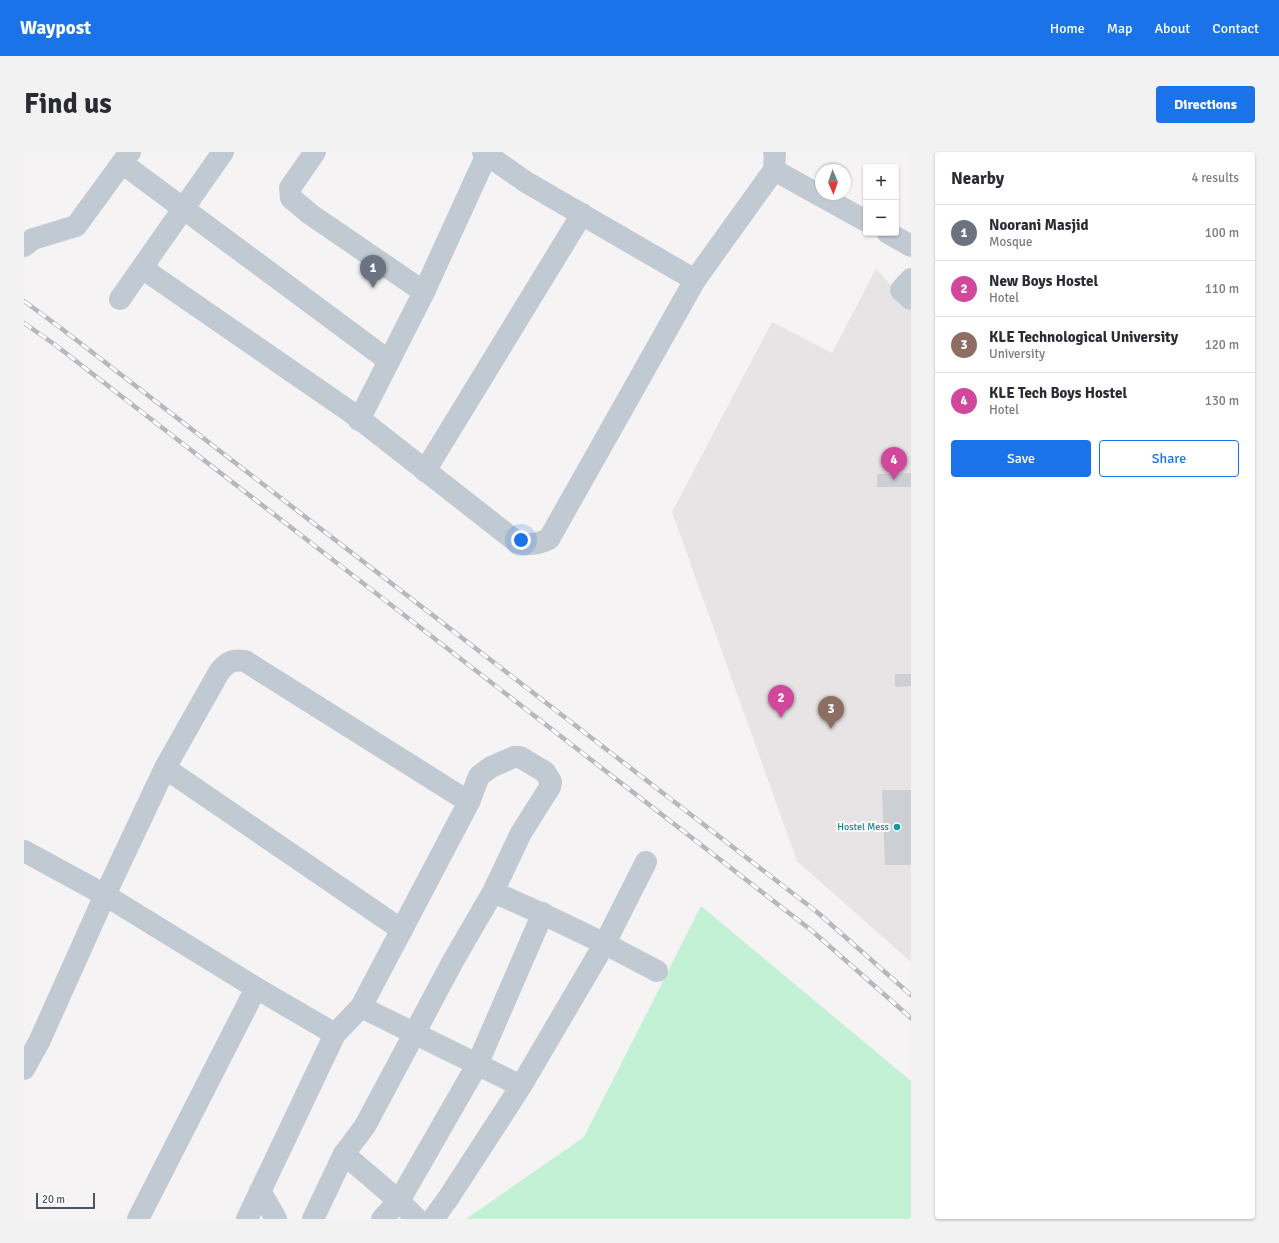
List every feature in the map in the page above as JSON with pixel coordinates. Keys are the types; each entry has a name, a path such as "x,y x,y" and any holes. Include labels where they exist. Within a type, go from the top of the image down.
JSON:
{"street":[{"path":"120,299 223,152"},
{"path":"315,152 290,188 291,198 310,214 424,292"},
{"path":"359,420 424,292 486,153 526,182 695,280"},
{"path":"24,246 33,238 76,226 126,158 184,208 389,361"},
{"path":"143,267 152,275 359,420 518,543 531,545 549,539 695,280 774,161 863,219"},
{"path":"425,471 582,214"},
{"path":"893,236 911,246"},
{"path":"911,279 901,290 911,299"},
{"path":"24,1069 39,1042 105,894 165,768 224,665 231,661 245,661 469,802"},
{"path":"247,1219 335,1034 361,1007 469,802 478,776 492,767 514,757 520,757 532,763 544,772 551,782 550,787 521,833 493,892 453,961 365,1126 344,1154 313,1219"},
{"path":"165,768 402,930"},
{"path":"24,851 105,894 256,988 335,1034"},
{"path":"433,1219 452,1193 521,1086 605,943 646,862"},
{"path":"493,892 605,943 657,971"},
{"path":"382,1219 399,1201 477,1064 544,914"},
{"path":"138,1219 256,988"},
{"path":"361,1007 521,1086"},
{"path":"344,1154 399,1201 417,1219"},
{"path":"260,1192 276,1219"}],"shaded area":[{"path":"876,269 911,306 911,962 797,861 672,512 772,322 832,353"}],"green space":[{"path":"701,906 911,1081 911,1219 466,1219 584,1137"}],"building":[{"path":"911,473 911,487 877,487 877,474"},
{"path":"895,674 911,674 911,686 895,687"},
{"name":"Hostel Mess","path":"882,790 911,790 911,865 885,865"}],"railway":[{"path":"24,301 817,912 911,995"},
{"path":"24,323 54,344 811,930 911,1018"}],"place":[{"name":"Noorani Masjid","path":"373,288"},
{"name":"KLE Tech Boys Hostel","path":"894,480"},
{"name":"New Boys Hostel","path":"781,718"},
{"name":"KLE Technological University","path":"831,729"},
{"name":"Hostel Mess","path":"897,827"}]}
